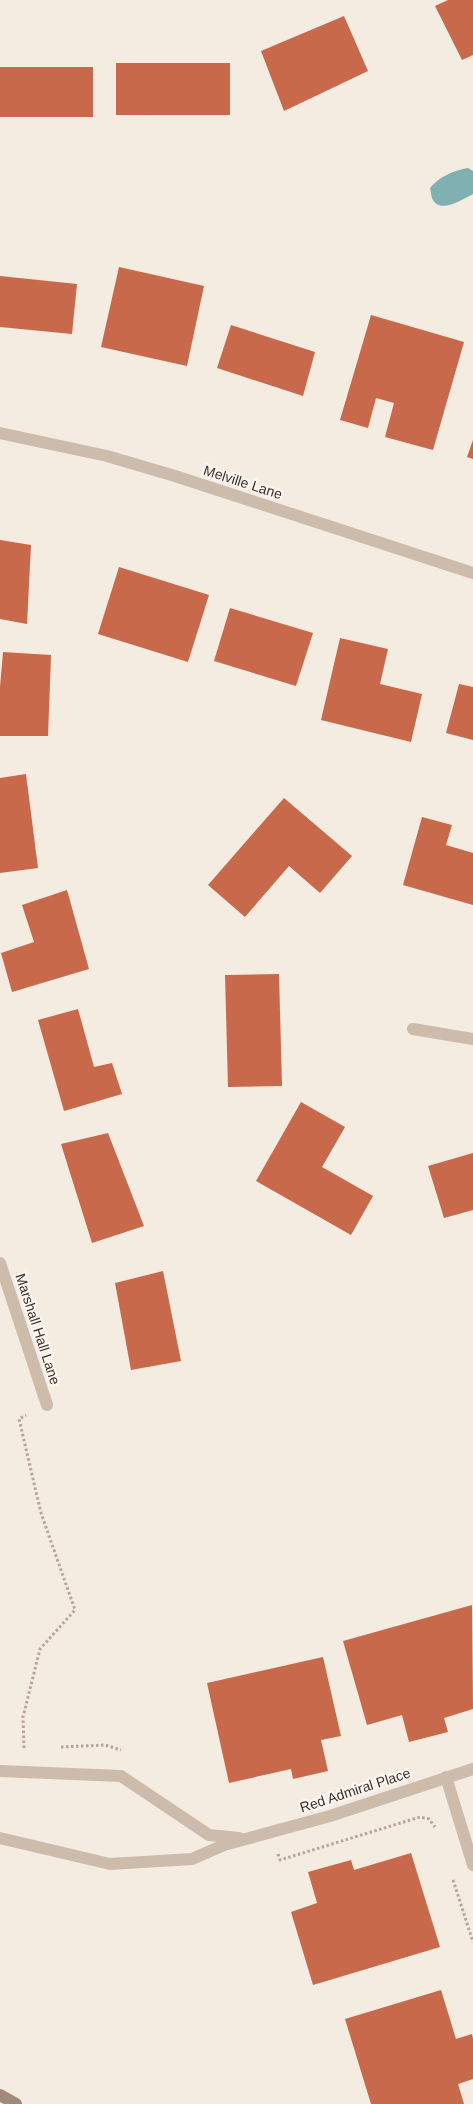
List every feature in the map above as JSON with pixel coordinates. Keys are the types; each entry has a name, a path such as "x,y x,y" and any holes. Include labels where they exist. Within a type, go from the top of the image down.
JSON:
{"main road":[{"path":"0,2095 16,2104"}],"street":[{"name":"Melville Lane","path":"0,433 107,456 175,476 473,573"},
{"path":"413,1029 473,1039"},
{"name":"Marshall Hall Lane","path":"0,1263 47,1404"},
{"name":"Red Admiral Place","path":"0,1838 110,1864 192,1860 224,1845 330,1816 473,1769"},
{"name":"Red Admiral Place","path":"0,1771 121,1776 209,1835 246,1839"},
{"path":"446,1777 473,1865"}],"path":[{"path":"24,1749 23,1717 40,1649 75,1610 42,1513 19,1419 47,1404"},
{"path":"271,1832 280,1860 420,1817 429,1820 438,1831"},
{"path":"452,1877 473,1942"}],"water":[{"path":"468,168 473,171 473,194 447,206 441,206 432,199 430,188 438,181 457,170"}],"building":[{"path":"448,0 473,0 473,55 462,60 435,6"},
{"path":"344,16 368,71 284,111 261,51"},
{"path":"116,63 230,63 230,115 116,115"},
{"path":"0,67 93,67 93,117 0,117"},
{"path":"119,267 204,286 187,366 101,347"},
{"path":"0,276 77,284 72,334 0,327"},
{"path":"371,315 464,342 433,450 385,437 394,403 376,398 368,428 340,420"},
{"path":"231,325 315,352 303,396 217,368"},
{"path":"473,440 473,459 467,457"},
{"path":"0,540 31,545 27,624 0,619"},
{"path":"119,567 209,595 188,662 98,634"},
{"path":"230,608 313,633 296,686 214,661"},
{"path":"340,638 388,649 380,684 422,694 411,742 321,720"},
{"path":"3,652 51,655 48,736 0,736 0,687"},
{"path":"459,684 473,687 473,740 446,733"},
{"path":"26,774 38,868 0,873 0,778"},
{"path":"284,798 352,856 320,893 289,866 245,917 208,885"},
{"path":"422,817 452,825 446,845 473,853 473,905 403,885"},
{"path":"67,890 89,969 12,992 1,953 34,942 22,905"},
{"path":"279,974 282,1086 228,1087 225,975"},
{"path":"78,1009 94,1067 112,1063 122,1094 64,1111 38,1020"},
{"path":"301,1102 345,1127 322,1167 373,1196 351,1235 256,1181"},
{"path":"108,1133 144,1226 92,1243 61,1144"},
{"path":"473,1153 473,1210 444,1218 428,1166"},
{"path":"163,1271 181,1361 131,1370 115,1283"},
{"path":"472,1605 473,1709 444,1718 448,1732 409,1742 402,1715 367,1725 343,1641"},
{"path":"323,1657 341,1736 321,1740 328,1771 293,1779 291,1769 229,1783 207,1683"},
{"path":"411,1853 440,1947 313,1985 291,1912 317,1903 308,1872 351,1860 354,1870"},
{"path":"441,1990 456,2039 472,2034 473,2079 458,2084 464,2104 371,2104 345,2019"}]}
